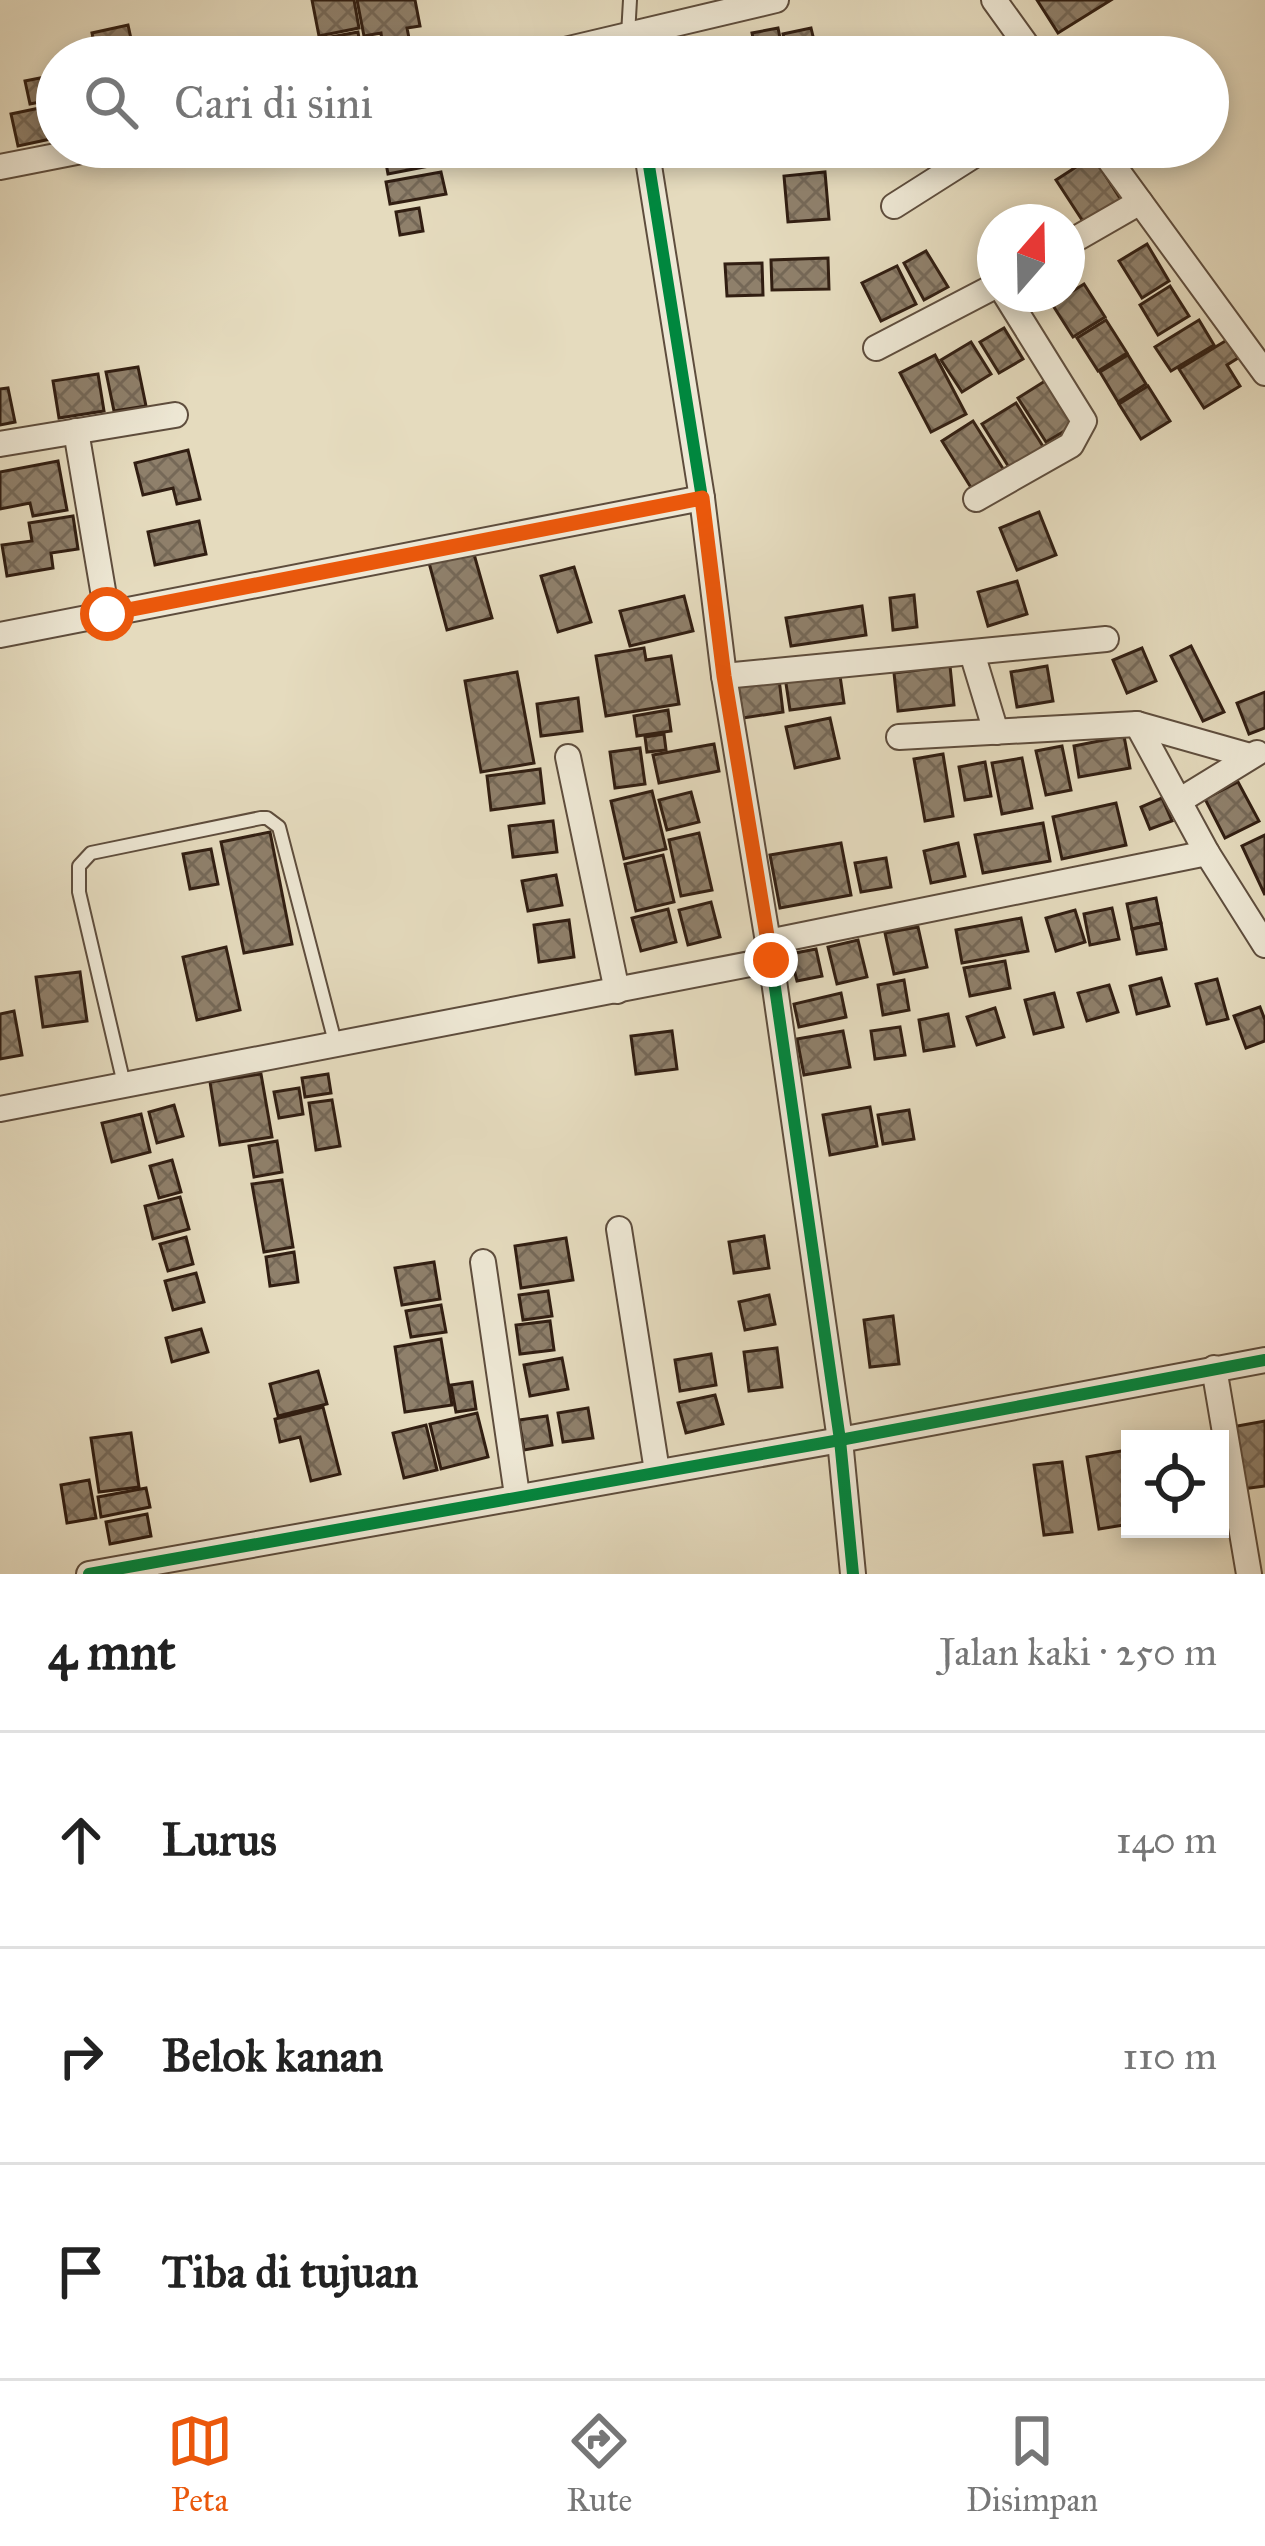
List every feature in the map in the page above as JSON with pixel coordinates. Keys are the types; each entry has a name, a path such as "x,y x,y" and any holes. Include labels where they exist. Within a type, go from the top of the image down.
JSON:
{"street":[{"path":"662,36 776,0"},
{"path":"994,0 1020,36"},
{"path":"0,167 36,160"},
{"path":"649,168 770,951 840,1441 853,1574"},
{"path":"894,206 954,168"},
{"path":"1115,168 1265,373"},
{"path":"1085,234 1140,202"},
{"path":"876,348 977,295"},
{"path":"976,499 1072,445 1084,421 1016,312"},
{"path":"0,444 175,415"},
{"path":"76,431 107,614"},
{"path":"0,635 702,498"},
{"path":"724,676 1106,639"},
{"path":"972,652 996,732"},
{"path":"1138,724 1207,853 1265,945"},
{"path":"899,737 1138,724 1258,753"},
{"path":"1179,801 1258,753"},
{"path":"568,757 617,992"},
{"path":"0,1109 617,992 770,951 1207,853"},
{"path":"619,1228 657,1471"},
{"path":"483,1262 517,1496"},
{"path":"89,1574 136,1570 1265,1360"},
{"path":"1214,1368 1249,1574"}],"lane":[{"path":"630,0 630,36"},
{"path":"124,1084 79,892 79,866 92,853 261,818 279,827 336,1046"}],"building":[{"path":"312,0 354,0 359,28 319,36"},
{"path":"357,0 415,0 420,26 407,28 409,36 364,36"},
{"path":"1037,0 1111,0 1058,33"},
{"path":"128,25 130,36 93,36"},
{"path":"778,28 780,36 753,36"},
{"path":"811,28 813,36 783,36"},
{"path":"36,79 36,103 30,104 25,81"},
{"path":"36,109 36,142 18,146 11,114"},
{"path":"387,168 419,168 388,174"},
{"path":"1074,168 1101,168 1123,203 1086,226 1085,204 1072,204 1056,180"},
{"path":"441,172 446,194 390,204 386,182"},
{"path":"825,172 829,219 788,222 784,176"},
{"path":"419,208 423,231 400,235 396,212"},
{"path":"1147,244 1169,281 1142,298 1119,261"},
{"path":"926,251 948,287 924,300 904,263"},
{"path":"828,258 829,289 772,290 771,260"},
{"path":"762,263 763,295 727,296 725,264"},
{"path":"897,266 916,304 881,321 862,283"},
{"path":"1085,286 1105,317 1073,337 1057,312 1085,312"},
{"path":"1170,286 1189,316 1158,335 1140,305"},
{"path":"1106,320 1127,353 1098,371 1077,338"},
{"path":"1199,320 1214,345 1171,371 1155,347"},
{"path":"1004,328 1023,359 999,373 980,342"},
{"path":"1227,340 1238,358 1227,365 1240,386 1204,408 1179,369"},
{"path":"971,342 991,374 962,392 941,360"},
{"path":"935,355 966,414 931,432 900,373"},
{"path":"1128,355 1146,384 1118,402 1100,372"},
{"path":"138,367 146,406 114,411 106,372"},
{"path":"98,374 104,411 59,418 53,381"},
{"path":"1045,381 1073,426 1046,442 1018,398"},
{"path":"1148,386 1170,421 1141,439 1119,404"},
{"path":"8,388 15,422 0,425 0,389"},
{"path":"1016,403 1044,448 1010,469 982,424"},
{"path":"973,421 1007,475 975,494 942,441"},
{"path":"188,450 200,499 177,504 173,488 143,495 135,463"},
{"path":"58,461 67,510 33,516 30,503 0,509 0,472"},
{"path":"1039,512 1056,555 1017,570 1000,528"},
{"path":"73,516 78,549 51,553 53,568 7,576 2,545 32,541 29,523"},
{"path":"199,521 206,554 155,565 148,532"},
{"path":"472,547 492,618 447,630 428,559"},
{"path":"574,567 591,622 558,632 541,576"},
{"path":"1017,581 1027,614 988,626 978,592"},
{"path":"914,595 917,627 893,630 890,598"},
{"path":"684,596 693,631 630,646 620,611"},
{"path":"862,606 866,635 791,646 786,618"},
{"path":"1191,646 1224,712 1203,721 1171,656"},
{"path":"644,648 646,660 671,656 679,704 606,716 596,656"},
{"path":"1142,648 1156,681 1127,693 1113,660"},
{"path":"950,666 954,705 898,711 894,673"},
{"path":"1047,666 1053,701 1017,707 1011,672"},
{"path":"839,669 844,703 790,710 785,677"},
{"path":"517,672 534,763 481,772 465,681"},
{"path":"779,679 783,712 743,718 738,685"},
{"path":"1265,692 1265,728 1249,734 1237,703"},
{"path":"578,698 582,731 541,736 537,704"},
{"path":"668,710 671,731 637,736 634,716"},
{"path":"830,718 839,758 795,768 786,727"},
{"path":"664,734 666,750 647,752 645,737"},
{"path":"1124,736 1130,768 1079,777 1074,746"},
{"path":"714,744 719,771 659,783 653,755"},
{"path":"1062,746 1071,790 1046,795 1036,751"},
{"path":"640,748 645,784 615,788 610,752"},
{"path":"943,754 953,816 925,821 914,759"},
{"path":"1022,758 1032,808 1002,814 992,763"},
{"path":"985,762 991,796 965,800 959,767"},
{"path":"540,769 544,803 491,810 487,776"},
{"path":"1238,782 1259,821 1225,838 1205,799"},
{"path":"652,791 666,849 624,859 611,801"},
{"path":"691,792 699,822 667,830 659,800"},
{"path":"1162,798 1172,821 1150,829 1141,807"},
{"path":"1116,803 1126,845 1062,859 1053,817"},
{"path":"553,821 557,852 513,857 509,826"},
{"path":"1043,823 1050,861 983,873 975,835"},
{"path":"270,832 292,944 244,953 221,842"},
{"path":"699,833 712,890 681,896 669,840"},
{"path":"1265,835 1265,895 1242,846"},
{"path":"841,843 851,895 780,908 770,855"},
{"path":"958,843 965,876 931,883 924,851"},
{"path":"211,849 218,884 190,889 183,854"},
{"path":"663,855 674,902 636,911 625,864"},
{"path":"886,858 891,887 861,892 855,863"},
{"path":"556,875 562,905 528,911 522,881"},
{"path":"1156,898 1161,923 1132,929 1127,904"},
{"path":"711,902 720,937 688,945 679,910"},
{"path":"1112,908 1119,939 1090,945 1084,914"},
{"path":"668,909 676,942 641,951 632,918"},
{"path":"1075,910 1085,942 1056,951 1046,918"},
{"path":"1021,918 1028,951 962,963 956,930"},
{"path":"569,920 574,957 539,962 534,925"},
{"path":"1161,923 1166,949 1137,954 1132,929"},
{"path":"918,927 927,967 894,974 885,933"},
{"path":"858,940 867,977 837,984 828,947"},
{"path":"226,947 240,1010 197,1020 183,957"},
{"path":"816,949 822,976 797,981 790,954"},
{"path":"1005,961 1010,988 970,996 964,968"},
{"path":"80,972 87,1021 43,1027 36,977"},
{"path":"1161,978 1169,1006 1137,1014 1130,986"},
{"path":"1217,979 1228,1019 1207,1024 1196,984"},
{"path":"904,980 909,1010 883,1015 878,985"},
{"path":"1109,985 1118,1012 1087,1021 1078,993"},
{"path":"841,993 846,1017 799,1027 794,1004"},
{"path":"1054,993 1063,1027 1034,1034 1025,1000"},
{"path":"1260,1007 1265,1041 1246,1048 1234,1016"},
{"path":"995,1008 1004,1037 977,1045 967,1017"},
{"path":"14,1011 22,1055 0,1059 0,1014"},
{"path":"948,1014 954,1046 924,1051 919,1020"},
{"path":"900,1027 905,1055 875,1059 871,1031"},
{"path":"672,1031 677,1069 636,1074 631,1036"},
{"path":"843,1031 850,1067 804,1075 797,1039"},
{"path":"261,1074 272,1137 220,1145 210,1082"},
{"path":"328,1074 331,1093 305,1097 302,1078"},
{"path":"299,1088 303,1114 279,1118 274,1092"},
{"path":"332,1100 340,1146 316,1150 309,1103"},
{"path":"174,1105 183,1136 157,1143 149,1112"},
{"path":"870,1107 877,1146 830,1155 823,1115"},
{"path":"909,1110 914,1139 883,1144 878,1115"},
{"path":"141,1114 150,1152 112,1162 102,1123"},
{"path":"277,1141 282,1172 254,1177 249,1146"},
{"path":"172,1160 181,1192 159,1198 150,1166"},
{"path":"282,1180 293,1247 264,1252 252,1184"},
{"path":"180,1197 189,1229 153,1239 145,1206"},
{"path":"764,1236 769,1268 734,1273 729,1242"},
{"path":"186,1237 193,1264 168,1271 160,1244"},
{"path":"566,1238 573,1280 521,1288 515,1246"},
{"path":"294,1252 298,1282 270,1286 266,1257"},
{"path":"434,1262 440,1299 402,1305 395,1268"},
{"path":"196,1273 204,1302 173,1310 165,1281"},
{"path":"548,1291 552,1316 523,1320 519,1295"},
{"path":"769,1295 775,1324 745,1330 739,1302"},
{"path":"441,1305 446,1332 411,1337 406,1311"},
{"path":"893,1316 899,1364 870,1367 864,1320"},
{"path":"550,1321 554,1350 520,1354 516,1325"},
{"path":"201,1329 208,1352 172,1362 166,1338"},
{"path":"441,1339 452,1405 405,1412 395,1347"},
{"path":"777,1348 782,1387 749,1391 744,1352"},
{"path":"711,1354 716,1385 680,1391 675,1360"},
{"path":"562,1358 568,1389 530,1396 524,1365"},
{"path":"318,1371 327,1404 278,1416 270,1384"},
{"path":"472,1382 476,1409 456,1412 451,1385"},
{"path":"715,1395 723,1424 686,1433 678,1403"},
{"path":"323,1407 340,1474 311,1481 300,1437 280,1442 275,1419"},
{"path":"588,1408 593,1438 563,1442 558,1413"},
{"path":"477,1413 488,1457 441,1469 430,1424"},
{"path":"547,1416 552,1445 524,1450 519,1420"},
{"path":"1265,1421 1265,1486 1242,1489 1232,1427"},
{"path":"426,1425 437,1470 404,1478 393,1433"},
{"path":"131,1433 139,1487 99,1492 91,1438"},
{"path":"1121,1451 1121,1525 1099,1529 1087,1457"},
{"path":"1062,1462 1072,1532 1044,1535 1034,1465"},
{"path":"89,1480 96,1518 67,1523 61,1485"},
{"path":"146,1488 150,1507 101,1517 98,1497"},
{"path":"147,1514 151,1536 110,1544 106,1522"}],"cycle path":[{"path":"649,168 771,960 840,1440 853,1574"},
{"path":"89,1574 1265,1360"}],"route":[{"path":"107,614 702,498 724,676 771,960"}]}
